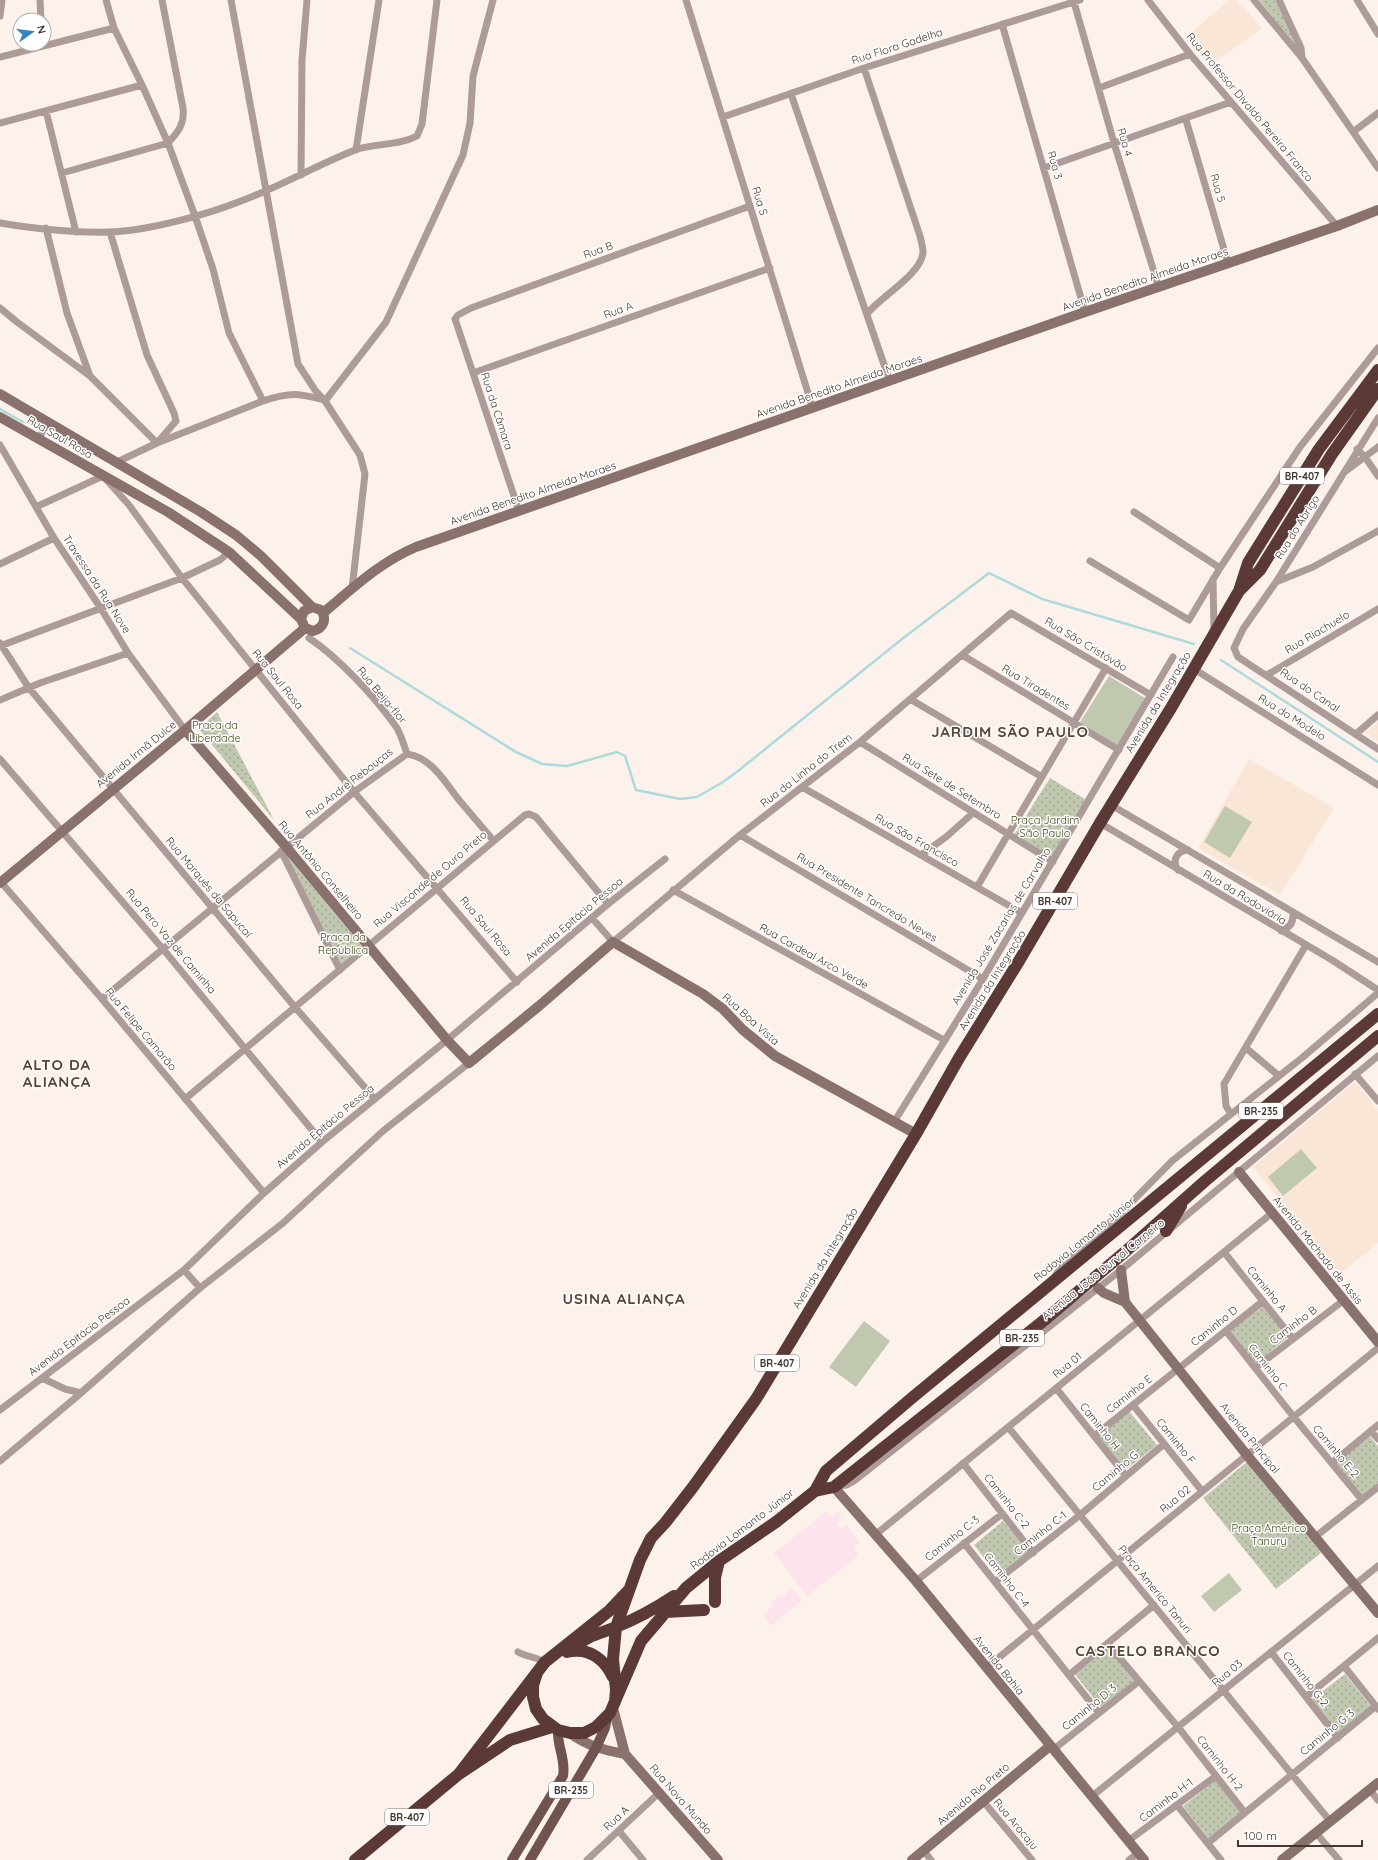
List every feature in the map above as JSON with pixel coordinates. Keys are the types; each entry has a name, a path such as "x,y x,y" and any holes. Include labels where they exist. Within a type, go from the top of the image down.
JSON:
{"highway":[{"name":"BR-407","path":"1239,591 1248,563 1315,456 1378,370"},
{"name":"Avenida da Integração","path":"614,1679 613,1659 616,1627 632,1586 640,1560 650,1538 693,1488 756,1399 916,1134 959,1058 1066,882 1100,823 1194,669 1239,591 1260,570 1332,454 1378,389"},
{"name":"Rodovia Lomanto Júnior","path":"686,1588 719,1561 776,1522 815,1491 826,1471 1049,1284 1145,1207 1378,1014"},
{"name":"Rodovia Lomanto Júnior","path":"815,1491 834,1487 1047,1318 1126,1251 1204,1181 1378,1036"},
{"path":"1166,1231 1187,1196"},
{"path":"715,1602 715,1583 719,1561"},
{"path":"459,1774 545,1662 609,1611 632,1586"},
{"path":"459,1774 510,1740 560,1730 584,1733 596,1728 611,1709 641,1641 686,1588"},
{"path":"572,1651 587,1638 616,1627 656,1608 686,1588"},
{"path":"665,1612 704,1610"},
{"path":"556,1654 572,1651 585,1651 598,1657 608,1666 614,1679 616,1690 611,1709"},
{"path":"537,1673 533,1685 533,1697 536,1709 543,1719 560,1730"},
{"name":"BR-407","path":"354,1860 459,1774"}],"main road":[{"name":"BR-235","path":"530,1860 596,1748 605,1728 611,1709"},
{"name":"BR-235","path":"512,1860 563,1776 565,1767 558,1741 560,1730"}],"street":[{"path":"0,16 2,0"},
{"path":"40,0 41,12"},
{"path":"106,0 114,28 168,143 195,216 217,282 225,322 263,401"},
{"path":"62,173 168,143 178,133 184,116 162,0"},
{"path":"230,0 298,364 310,384 325,400 360,456 365,474 352,589"},
{"path":"301,175 302,60 306,0"},
{"path":"356,150 379,0"},
{"path":"0,223 76,232 110,232 146,227 195,216 242,201 356,150 411,139 417,136 420,131 436,0"},
{"path":"325,400 386,322 463,155 470,123 473,76 493,0"},
{"name":"Rua S","path":"686,0 813,408"},
{"name":"Rua Professor Divaldo Pereira Franco","path":"1148,0 1190,54 1337,226"},
{"path":"1254,0 1302,58 1378,168"},
{"path":"1279,0 1301,48 1302,58"},
{"path":"1358,0 1378,34"},
{"name":"Rua Flora Gadelha","path":"722,117 864,68 1077,1"},
{"name":"Rua 4","path":"1077,1 1114,143 1159,288"},
{"name":"Rua 3","path":"1002,24 1086,312"},
{"path":"52,41 114,28"},
{"path":"0,57 15,52"},
{"path":"1100,88 1190,54"},
{"path":"864,68 920,236 923,253 916,267 901,285 886,294 866,314"},
{"path":"0,123 142,85"},
{"path":"791,94 890,382"},
{"path":"1044,168 1114,143 1186,120 1232,102"},
{"path":"46,111 76,232"},
{"path":"1353,132 1378,113"},
{"name":"Rua 5","path":"1186,120 1228,263"},
{"name":"Rua B","path":"455,319 458,315 471,308 750,206"},
{"name":"Avenida Benedito Almeida Moraes","path":"323,613 372,572 402,553 1086,312 1337,226 1378,210"},
{"path":"46,228 67,313 90,376"},
{"path":"110,232 147,355 175,416 175,424 157,442"},
{"name":"Rua A","path":"473,373 770,268"},
{"path":"0,308 16,322 90,376 157,442"},
{"name":"Rua da Câmara","path":"455,319 519,511"},
{"path":"1090,560 1189,620 1220,568 1300,447 1378,348"},
{"path":"115,463 157,442 263,401 299,393 325,400"},
{"path":"0,394 115,463 201,512 236,535 261,556 312,607 317,608 323,613 325,618 322,627 313,631 303,623 229,552 168,512 103,476 36,507"},
{"name":"Rua Saul Rosa","path":"0,417 103,476 129,505 182,578 254,670 354,792 438,888 517,982"},
{"name":"Rua do Abrigo","path":"1234,648 1243,629 1276,582 1378,418"},
{"path":"39,438 48,422"},
{"name":"Travessa da Rua Nove","path":"0,445 4,462 36,507 54,538 100,607 128,653 185,730"},
{"path":"1344,472 1378,447"},
{"path":"1358,449 1378,476"},
{"path":"1134,512 1220,568"},
{"path":"1276,582 1313,567 1378,531"},
{"path":"0,564 54,538"},
{"path":"0,644 182,578 220,560 229,552"},
{"path":"1213,579 1214,635"},
{"path":"303,623 304,611 312,607"},
{"name":"Rua Riachuelo","path":"1267,675 1378,609"},
{"name":"Rua da Linha do Trem","path":"613,942 740,835 860,742 1011,613"},
{"name":"Rua São Cristóvão","path":"1011,613 1151,695"},
{"name":"Avenida Irmã Dulce","path":"0,882 185,730 254,670 303,623"},
{"name":"Rua Beija-flor","path":"309,638 337,661 374,699 397,729 406,754"},
{"name":"Rua Marquês da Sapucaí","path":"0,644 29,688 294,1006 374,1098"},
{"name":"Rua do Canal","path":"1234,648 1238,657 1378,749"},
{"path":"0,700 29,688 128,653"},
{"name":"Rua Tiradentes","path":"962,655 1119,750"},
{"name":"Avenida José Zacarias de Carvalho","path":"894,1122 983,979 1173,657"},
{"path":"977,887 1106,668"},
{"name":"Rua do Modelo","path":"1194,669 1378,785"},
{"path":"910,699 1042,777"},
{"path":"1356,734 1378,715"},
{"name":"Rua Antônio Conselheiro","path":"185,730 284,849 369,946 447,1040 469,1063"},
{"name":"Rua Sete de Setembro","path":"860,742 1053,862"},
{"path":"406,754 415,755 439,773 493,840"},
{"name":"Rua André Rebouças","path":"102,999 354,792 406,754"},
{"name":"Rua Pero Vaz de Caminha","path":"0,758 163,948 322,1142"},
{"name":"Rua São Francisco","path":"802,787 1022,913"},
{"name":"Rua da Rodoviária","path":"1111,805 1378,962"},
{"path":"921,855 946,837 973,813"},
{"name":"Rua Visconde de Ouro Preto","path":"185,1099 247,1049 294,1006 340,970 493,840 525,815 528,814 536,817 608,904"},
{"name":"Rua da Rodoviária","path":"1100,823 1281,932 1306,945 1378,990"},
{"name":"Rua Presidente Tancredo Neves","path":"740,835 983,979"},
{"name":"Rua Antônio Conselheiro","path":"284,849 340,970"},
{"path":"1178,870 1176,866 1176,857 1182,851 1188,850"},
{"name":"Avenida Epitácio Pessoa","path":"0,1410 184,1270 264,1193 322,1142 517,982 608,904 665,859"},
{"name":"Rua Felipe Camarão","path":"0,882 102,999 264,1193"},
{"name":"Rua Cardeal Arco Verde","path":"673,890 944,1040"},
{"path":"1281,932 1288,929 1292,923 1293,912"},
{"path":"0,1461 81,1393 200,1288 283,1223 383,1131 539,1006 613,942 592,918"},
{"name":"Rua Boa Vista","path":"613,942 703,994 723,1008 743,1030 774,1056 916,1134"},
{"path":"1231,1114 1226,1106 1224,1084 1306,945"},
{"path":"1049,1284 1064,1263 1123,1211 1172,1161 1279,1076 1378,993"},
{"path":"1246,1048 1272,1068 1279,1076"},
{"name":"Avenida João Durval Carneiro","path":"834,1487 848,1485 854,1481 1121,1270 1378,1056"},
{"path":"1355,1074 1378,1101"},
{"name":"Avenida Machado de Assis","path":"1239,1172 1378,1342"},
{"name":"Rua 01","path":"876,1535 1272,1213"},
{"name":"Caminho A","path":"1224,1252 1293,1339"},
{"path":"184,1270 200,1288"},
{"path":"1121,1270 1125,1302"},
{"path":"1098,1288 1104,1293 1125,1302"},
{"name":"Caminho B","path":"1255,1368 1344,1300"},
{"name":"Caminho D","path":"1179,1369 1263,1301"},
{"name":"Avenida Principal","path":"1125,1302 1246,1454 1378,1613"},
{"name":"Caminho C","path":"1226,1331 1293,1416"},
{"name":"Rua 02","path":"986,1668 1118,1561 1246,1454 1378,1348"},
{"name":"Caminho E","path":"1094,1436 1179,1369"},
{"path":"42,1378 65,1389 81,1393"},
{"name":"Caminho H","path":"1056,1388 1126,1476"},
{"name":"Caminho F","path":"1133,1405 1202,1491"},
{"name":"Caminho E-2","path":"1293,1416 1362,1500"},
{"path":"1332,1463 1378,1425"},
{"name":"Praça Americo Tanuri","path":"1008,1427 1330,1821"},
{"path":"1371,1431 1378,1440"},
{"name":"Caminho G","path":"1080,1515 1164,1444"},
{"name":"Caminho C-2","path":"963,1464 1033,1553"},
{"name":"Avenida Bahia","path":"834,1487 916,1581 1091,1798 1141,1856"},
{"path":"1316,1537 1378,1487"},
{"name":"Caminho C-3","path":"916,1581 1002,1514"},
{"name":"Caminho C-1","path":"996,1582 1080,1515"},
{"name":"Caminho C-4","path":"964,1543 1099,1713"},
{"name":"Rua 03","path":"1091,1798 1378,1566"},
{"path":"1069,1675 1154,1605"},
{"path":"1306,1697 1378,1638"},
{"name":"Caminho H-2","path":"1108,1644 1138,1682 1178,1727 1245,1813"},
{"path":"518,1652 528,1657 536,1657 545,1662"},
{"name":"Caminho G-2","path":"1271,1652 1338,1738"},
{"path":"1344,1666 1377,1707"},
{"name":"Caminho D-3","path":"1052,1748 1138,1682"},
{"name":"Caminho G-3","path":"1208,1843 1377,1707"},
{"path":"560,1730 581,1742 596,1748 625,1754 611,1709"},
{"name":"Avenida Rio Preto","path":"912,1860 983,1801 1052,1748"},
{"name":"Rua Novo Mundo","path":"625,1754 660,1792 718,1860"},
{"name":"Caminho H-1","path":"1128,1841 1216,1776"},
{"path":"1282,1860 1374,1787 1378,1800"},
{"name":"Rua A","path":"587,1860 660,1792"},
{"name":"Rua Aracaju","path":"983,1801 1032,1860"},
{"path":"1177,1805 1221,1860"},
{"path":"619,1831 643,1860"},
{"path":"1316,1833 1339,1860"},
{"path":"923,1850 931,1860"},
{"path":"1129,1860 1141,1856"}],"shaded area":[{"path":"1229,0 1237,0 1262,28 1210,66 1186,37"},
{"path":"1378,722 1378,742 1365,733"},
{"path":"1249,759 1334,808 1280,895 1198,848"},
{"path":"1355,1082 1378,1110 1378,1243 1340,1274 1253,1167"},
{"path":"826,1512 830,1518 838,1512 842,1518 836,1524 840,1529 846,1524 860,1542 853,1548 859,1555 807,1596 774,1553"},
{"path":"792,1588 802,1600 771,1626 763,1615 773,1605 771,1603 779,1595 782,1598"}],"green space":[{"path":"1259,0 1275,0 1298,48"},
{"path":"1109,676 1145,698 1117,745 1080,722"},
{"name":"Praça da Liberdade","path":"217,712 274,820 199,729"},
{"name":"Praça Jardim São Paulo","path":"1050,778 1085,799 1051,858 1014,835"},
{"path":"1225,806 1252,822 1230,858 1204,842"},
{"name":"Praça da República","path":"285,854 362,946 340,966"},
{"path":"1301,1149 1317,1168 1283,1196 1268,1177"},
{"path":"1262,1305 1288,1337 1254,1365 1228,1332"},
{"path":"864,1321 890,1341 856,1387 829,1367"},
{"path":"1129,1411 1157,1445 1124,1471 1097,1437"},
{"path":"1368,1434 1378,1446 1378,1483 1363,1496 1335,1462"},
{"name":"Praça Américo Tanury","path":"1247,1462 1321,1553 1276,1589 1203,1498"},
{"path":"1003,1521 1028,1552 998,1576 974,1545"},
{"path":"1229,1573 1242,1590 1214,1612 1201,1596"},
{"path":"1108,1647 1136,1682 1102,1709 1075,1674"},
{"path":"1345,1674 1372,1708 1338,1734 1311,1700"},
{"path":"1216,1780 1242,1813 1209,1839 1183,1806"}],"waterway":[{"path":"0,409 23,422"},
{"path":"350,648 516,752 542,764 567,766 617,752 625,756 636,790 680,799 697,797 723,782 902,639 989,573 1042,599 1194,644"},
{"path":"1221,660 1378,762"}],"district":[{"name":"JARDIM SÃO PAULO","path":"1010,731"},
{"name":"ALTO DA ALIANÇA","path":"57,1072"},
{"name":"USINA ALIANÇA","path":"624,1298"},
{"name":"CASTELO BRANCO","path":"1148,1650"}]}
